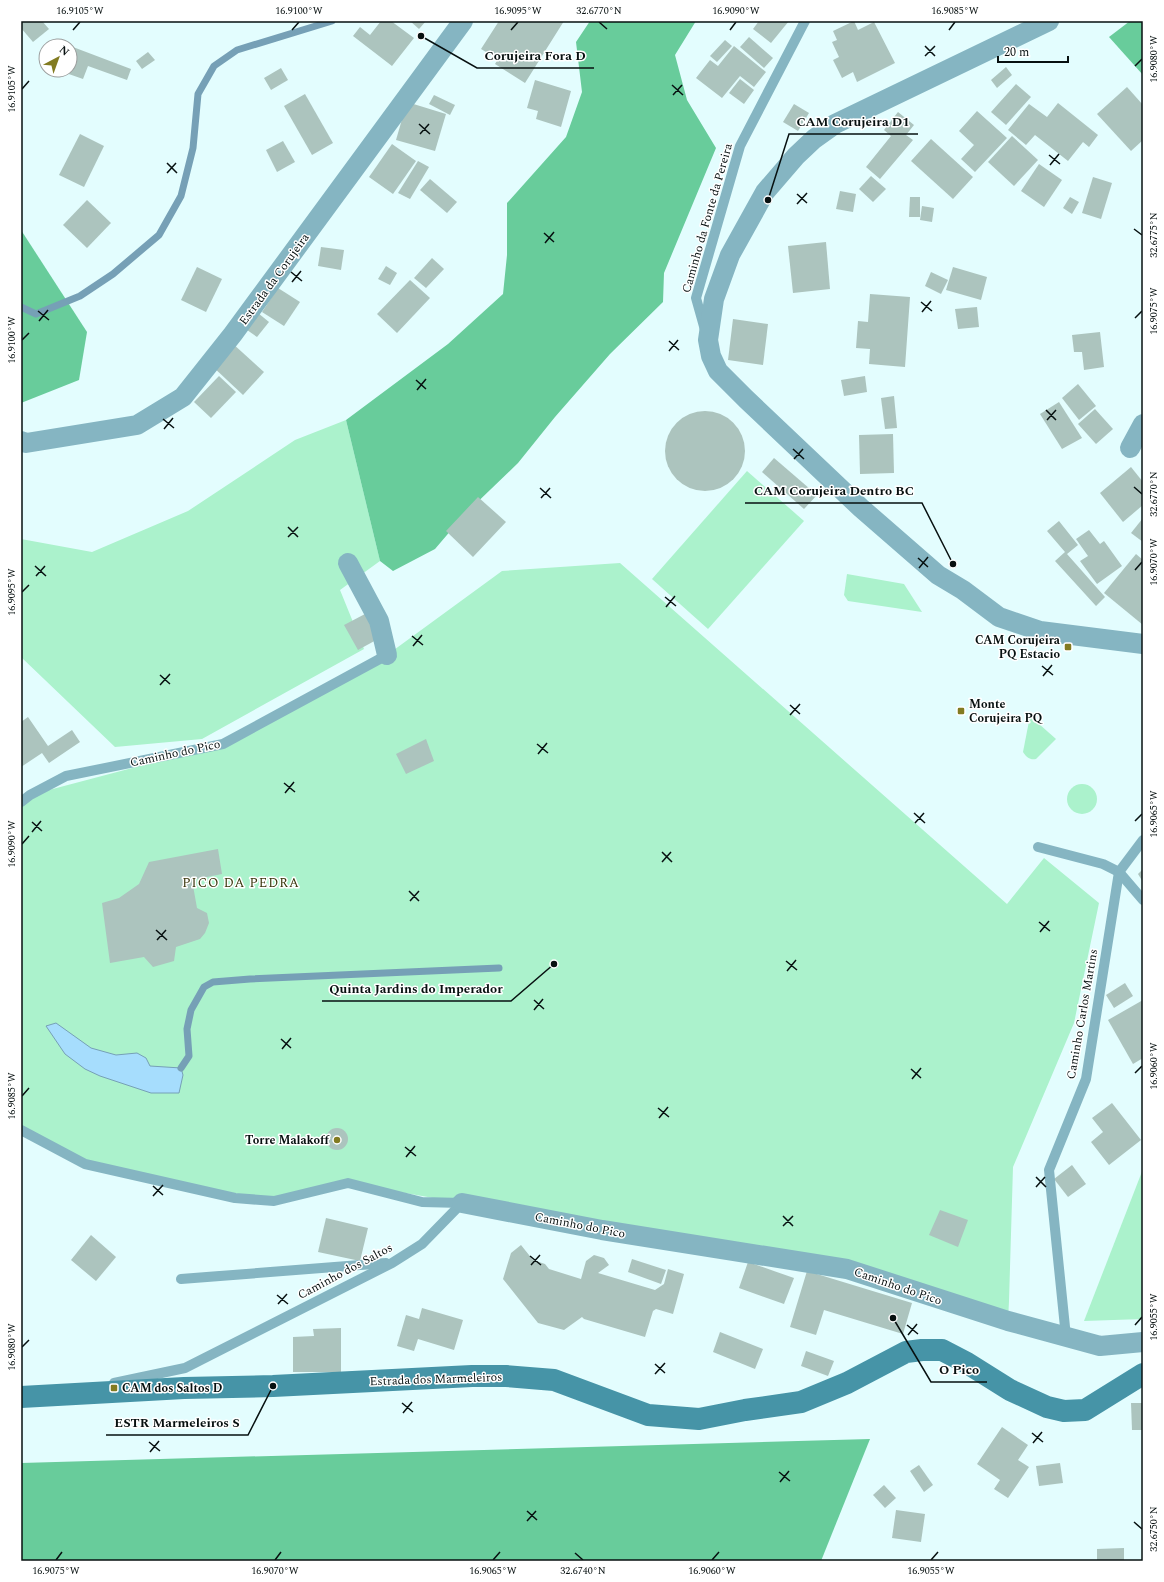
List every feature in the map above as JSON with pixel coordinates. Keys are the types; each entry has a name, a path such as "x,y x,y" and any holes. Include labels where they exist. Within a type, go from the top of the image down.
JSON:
{"main road":[{"name":"Estrada dos Marmeleiros","path":"21,1397 184,1388 273,1386 472,1376 506,1376 554,1380 648,1415 699,1419 745,1410 801,1402 847,1383 906,1352 922,1350 942,1350 968,1362 1010,1390 1047,1407 1064,1411 1085,1410 1143,1374"}],"street":[{"name":"Estrada da Corujeira","path":"21,441 26,443 137,426 183,397 233,334 464,21"},
{"path":"1050,21 835,124 814,139 796,156 765,192 730,254 714,299 708,340 711,356 718,371 746,399 861,508 938,575 963,590 998,617 1040,631 1143,644"},
{"path":"1130,448 1143,424"},
{"path":"348,563 379,621 387,654"},
{"name":"Caminho do Pico","path":"462,1202 602,1230 847,1269 986,1315 1100,1346 1143,1342"}],"lane":[{"name":"Caminho da Fonte da Pereira","path":"708,340 696,298 740,146 805,21"},
{"name":"Caminho do Pico","path":"21,802 30,795 66,776 223,744 387,654"},
{"name":"Caminho Carlos Martins","path":"1066,1337 1048,1170 1086,1079 1119,872 1143,840"},
{"path":"1038,847 1103,864 1119,872 1143,900"},
{"name":"Caminho do Pico","path":"21,1130 85,1164 235,1198 274,1201 348,1183 422,1202 462,1202"},
{"name":"Caminho dos Saltos","path":"93,1392 99,1386 185,1368 392,1262 422,1244 462,1202"},
{"path":"181,1279 392,1262"}],"green space":[{"path":"590,21 696,21 675,55 687,100 716,148 664,273 663,302 610,354 555,417 518,463 464,515 435,549 393,571 380,561 346,420 448,344 503,294 507,255 507,203 566,137 582,92 576,42"},
{"path":"1130,21 1143,21 1143,75 1109,37"},
{"path":"21,230 87,332 79,380 21,403"},
{"path":"346,420 380,561 340,590 364,649 202,739 115,747 21,657 21,539 92,552 188,511 295,440"},
{"path":"747,471 804,521 708,629 652,579"},
{"path":"620,563 1007,904 1044,858 1099,903 1074,1023 1013,1167 1008,1321 847,1269 348,1183 274,1201 85,1164 21,1130 21,805 30,795 223,744 387,655 502,571"},
{"path":"847,574 904,584 922,612 848,601 844,595"},
{"path":"1030,716 1056,739 1036,759 1029,758 1023,752"},
{"path":"1082,784 1093,788 1097,799 1093,810 1082,814 1071,810 1067,799 1071,788"},
{"path":"1143,1169 1143,1319 1084,1321"},
{"path":"870,1439 821,1561 21,1561 21,1463"}],"water":[{"path":"56,1023 91,1048 116,1055 137,1053 146,1058 150,1066 181,1068 183,1075 179,1093 151,1093 100,1076 85,1069 65,1054 46,1026"}],"building":[{"path":"21,21 42,21 49,29 33,42 21,28"},
{"path":"381,21 391,21 414,38 392,66 353,36 360,27 370,35"},
{"path":"410,21 426,21 419,29"},
{"path":"499,21 564,21 525,83 495,64 498,59 481,49"},
{"path":"759,21 789,21 771,43 753,29"},
{"path":"854,21 858,30 874,22 895,63 857,82 853,72 842,78 833,60 839,57 832,42 837,40 833,31"},
{"path":"749,37 773,58 764,68 740,47"},
{"path":"725,40 732,46 717,62 710,56"},
{"path":"734,46 766,72 754,87 740,76 722,98 696,78 710,60 718,66"},
{"path":"78,49 131,69 127,80 88,66 83,79 78,77"},
{"path":"148,52 155,60 142,69 136,61"},
{"path":"1006,67 1012,75 997,88 991,80"},
{"path":"281,68 288,80 271,90 264,78"},
{"path":"740,79 754,90 744,104 729,93"},
{"path":"535,80 571,91 561,127 536,119 538,111 527,108"},
{"path":"1016,84 1031,97 1006,125 991,112"},
{"path":"1127,87 1143,105 1143,140 1131,151 1097,114"},
{"path":"305,94 333,143 312,155 284,106"},
{"path":"434,95 455,105 450,115 429,104"},
{"path":"407,102 446,114 435,151 396,140"},
{"path":"1058,103 1098,135 1089,147 1083,142 1068,161 1035,135 1026,145 1008,130 1029,104 1047,117"},
{"path":"794,104 809,113 798,131 783,122"},
{"path":"977,111 1007,138 975,172 961,159 974,145 959,131"},
{"path":"898,112 914,125 906,135 913,140 880,179 866,167 891,136 884,130"},
{"path":"80,134 104,146 84,187 59,175"},
{"path":"1012,136 1038,160 1014,186 988,162"},
{"path":"931,139 973,177 953,199 911,161"},
{"path":"283,141 295,162 277,172 266,150"},
{"path":"392,144 416,161 393,194 369,177"},
{"path":"418,161 429,167 410,199 398,193"},
{"path":"1039,164 1062,180 1044,207 1021,191"},
{"path":"871,176 886,189 873,202 859,189"},
{"path":"1093,177 1112,183 1101,219 1082,213"},
{"path":"430,179 457,202 447,213 420,190"},
{"path":"840,191 856,194 853,212 836,209"},
{"path":"910,197 920,197 920,217 909,217"},
{"path":"1070,197 1079,202 1072,214 1063,208"},
{"path":"87,200 111,223 87,248 63,225"},
{"path":"922,206 934,208 932,222 920,220"},
{"path":"826,242 830,289 793,293 788,246"},
{"path":"321,247 344,250 341,270 318,266"},
{"path":"432,258 444,269 426,288 414,278"},
{"path":"386,266 397,273 390,285 378,279"},
{"path":"197,267 222,279 206,312 181,300"},
{"path":"953,267 987,277 981,300 946,290"},
{"path":"931,272 948,280 941,294 925,286"},
{"path":"410,280 430,298 397,333 377,314"},
{"path":"278,288 300,302 284,326 262,312"},
{"path":"870,294 910,297 905,367 869,364 870,349 856,348 858,321 868,322"},
{"path":"977,307 979,327 958,329 955,309"},
{"path":"253,309 269,322 257,337 240,325"},
{"path":"733,319 768,324 763,365 728,360"},
{"path":"1100,332 1104,367 1084,370 1082,352 1074,352 1072,335"},
{"path":"232,343 264,372 243,395 211,365"},
{"path":"219,376 236,392 211,418 194,402"},
{"path":"865,376 867,392 844,396 841,380"},
{"path":"1078,384 1096,406 1079,420 1062,398"},
{"path":"894,396 897,428 885,429 881,398"},
{"path":"1059,402 1082,438 1062,449 1040,414"},
{"path":"1095,409 1113,429 1096,444 1078,424"},
{"path":"705,411 720,414 733,423 742,436 745,451 742,466 733,479 720,488 705,491 690,488 677,479 668,466 665,451 668,436 677,423 690,414"},
{"path":"893,434 894,473 860,474 859,435"},
{"path":"774,458 817,495 804,509 762,472"},
{"path":"1131,467 1143,482 1143,505 1123,522 1100,493"},
{"path":"478,497 506,522 473,557 446,531"},
{"path":"1143,518 1143,542 1131,533"},
{"path":"1059,521 1078,545 1067,554 1105,597 1096,606 1055,561 1065,552 1047,531"},
{"path":"1089,530 1100,544 1104,541 1122,566 1097,584 1080,561 1088,556 1076,539"},
{"path":"1136,554 1143,560 1143,625 1104,593"},
{"path":"365,614 378,639 358,650 344,625"},
{"path":"28,717 48,746 72,730 80,742 49,763 42,753 21,767 21,722"},
{"path":"426,739 434,761 406,774 396,754"},
{"path":"218,849 222,874 192,880 197,908 207,913 209,923 205,933 200,939 176,947 174,961 153,967 144,957 110,963 102,903 119,898 139,884 149,862"},
{"path":"1143,869 1143,882 1138,874"},
{"path":"1125,983 1133,996 1114,1008 1106,995"},
{"path":"1143,1000 1143,1058 1133,1064 1108,1020"},
{"path":"1112,1103 1141,1140 1109,1165 1091,1142 1103,1132 1092,1118"},
{"name":"Torre Malakoff","path":"337,1128 345,1131 348,1139 345,1147 337,1150 329,1147 326,1139 329,1131"},
{"path":"1072,1165 1086,1184 1068,1197 1054,1179"},
{"path":"940,1210 968,1220 958,1247 929,1235"},
{"path":"326,1218 368,1228 360,1261 318,1252"},
{"path":"91,1235 116,1257 96,1281 71,1260"},
{"path":"521,1245 533,1260 545,1264 549,1269 581,1279 586,1261 594,1255 604,1258 609,1265 598,1273 655,1290 664,1284 668,1269 684,1274 673,1314 656,1309 653,1311 645,1337 584,1319 582,1317 564,1330 538,1323 503,1279 511,1253"},
{"path":"632,1259 666,1270 661,1284 628,1272"},
{"path":"748,1262 794,1278 784,1304 739,1288"},
{"path":"807,1271 912,1303 903,1334 824,1310 816,1335 790,1327"},
{"path":"422,1308 463,1320 454,1350 418,1339 414,1351 397,1346 406,1315 419,1319"},
{"path":"341,1328 341,1372 293,1372 293,1337 314,1336 313,1329"},
{"path":"720,1332 763,1349 755,1369 713,1352"},
{"path":"806,1351 834,1361 828,1376 801,1366"},
{"path":"1131,1403 1143,1403 1143,1430 1132,1430"},
{"path":"1002,1427 1028,1445 1018,1460 1029,1467 1008,1498 994,1489 1000,1480 977,1464"},
{"path":"1060,1463 1063,1483 1039,1486 1036,1466"},
{"path":"919,1465 933,1485 924,1492 910,1471"},
{"path":"884,1485 896,1498 885,1508 873,1495"},
{"path":"896,1510 925,1514 921,1542 892,1538"},
{"path":"1124,1548 1124,1561 1097,1561 1097,1549"}],"waterway":[{"path":"21,307 36,314 80,296 113,274 159,235 181,196 193,148 198,94 214,66 237,50 332,21"},
{"path":"181,1068 189,1056 187,1029 191,1010 204,987 213,982 499,968"}],"place":[{"name":"Corujeira Fora D","path":"421,36"},
{"name":"CAM Corujeira D1","path":"768,200"},
{"name":"CAM Corujeira Dentro BC","path":"953,564"},
{"name":"CAM Corujeira PQ Estacio","path":"1068,647"},
{"name":"Monte Corujeira PQ","path":"961,711"},
{"name":"Quinta Jardins do Imperador","path":"554,964"},
{"name":"Torre Malakoff","path":"337,1140"},
{"name":"O Pico","path":"893,1318"},
{"name":"ESTR Marmeleiros S","path":"273,1386"},
{"name":"CAM dos Saltos D","path":"114,1388"}],"district":[{"name":"PICO DA PEDRA","path":"241,882"}]}
